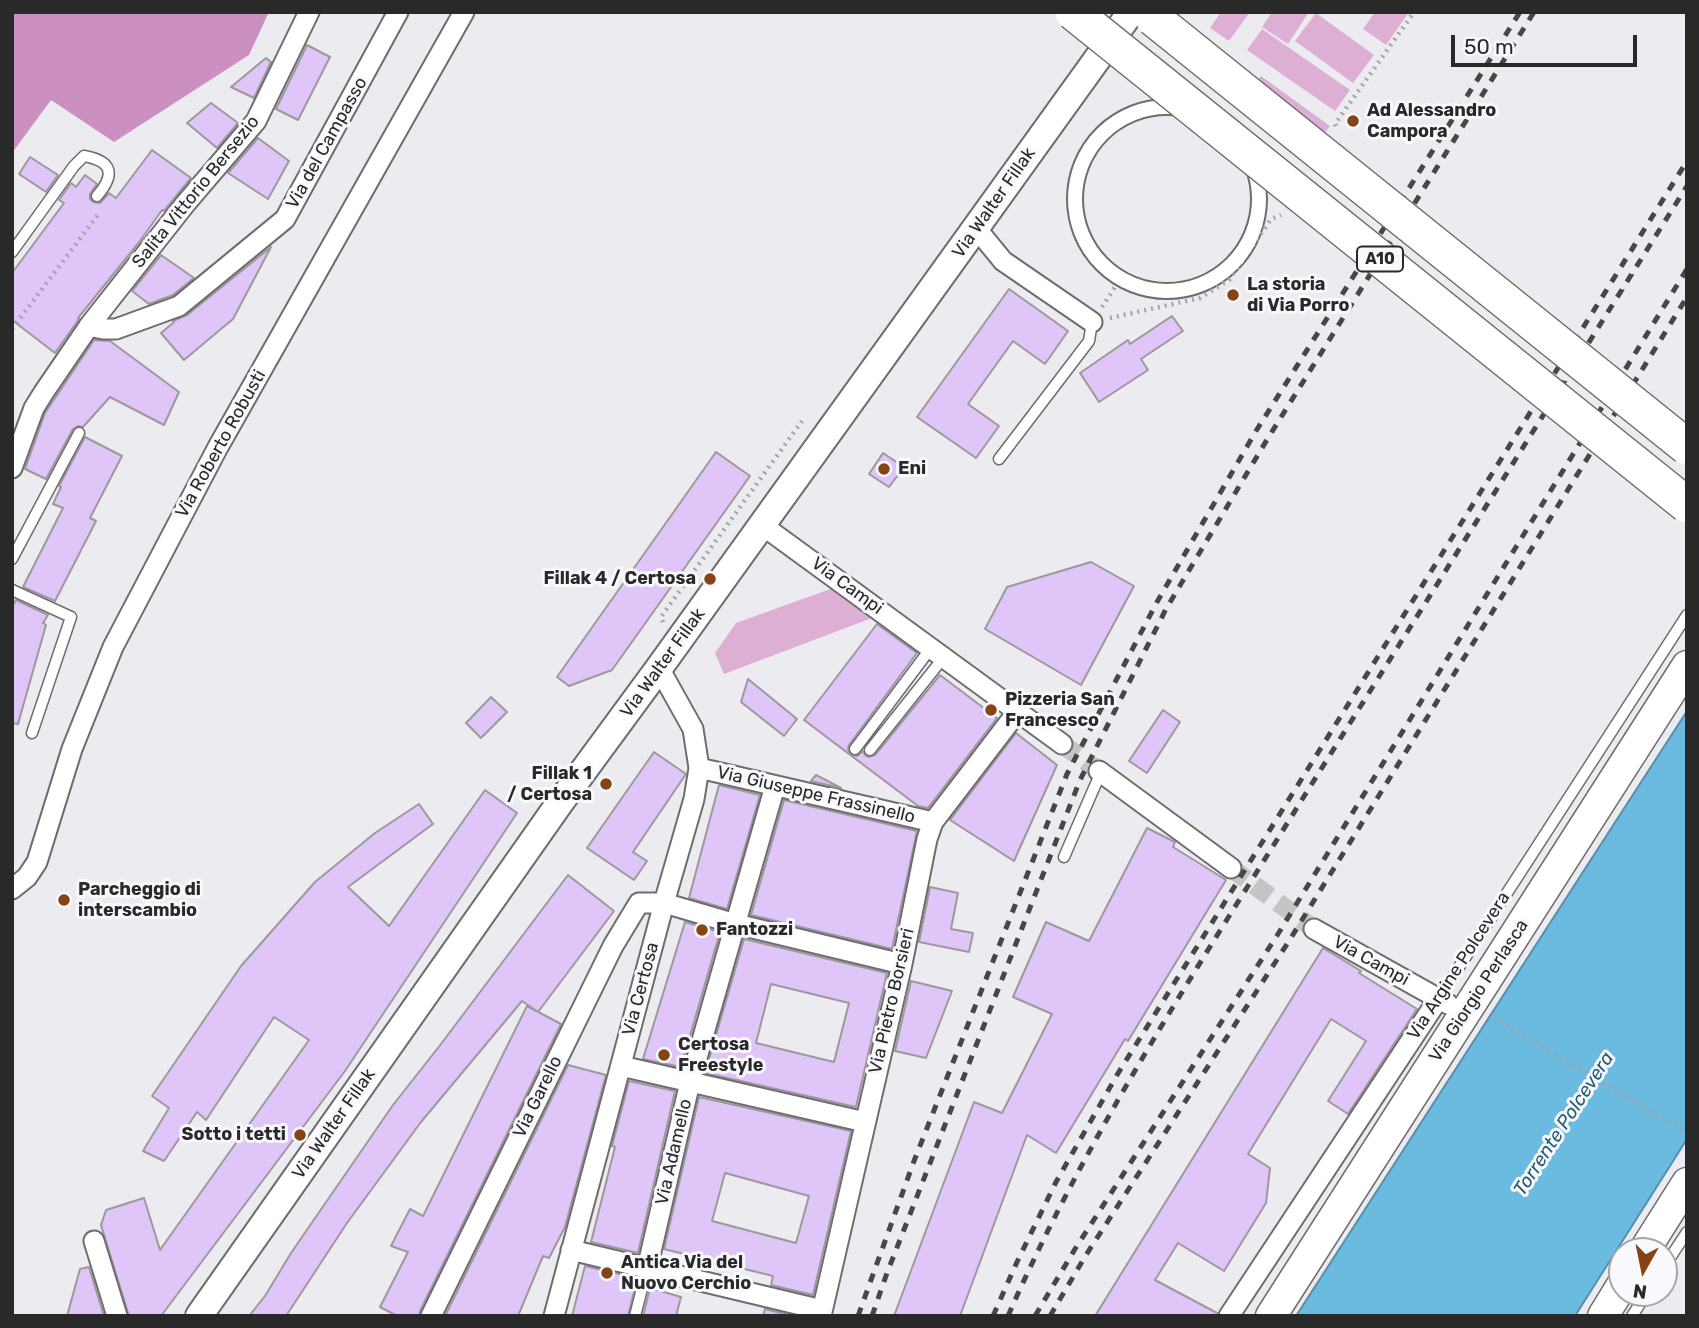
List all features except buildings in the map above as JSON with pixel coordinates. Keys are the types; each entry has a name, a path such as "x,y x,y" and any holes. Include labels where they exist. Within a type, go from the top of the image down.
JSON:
{"highway":[{"name":"A10","path":"1073,12 1687,505"},
{"name":"A10","path":"1142,15 1687,447"}],"main road":[{"name":"Via Walter Fillak","path":"199,1316 559,804 976,228 1142,15"},
{"name":"Via Giorgio Perlasca","path":"1270,1316 1475,1013 1687,666"},
{"path":"1653,1237 1687,1182"}],"street":[{"name":"Salita Vittorio Bersezio","path":"12,468 34,408 89,326 186,203 256,121 309,12"},
{"name":"Via del Campasso","path":"89,326 116,329 179,306 285,219 398,12"},
{"name":"Via Roberto Robusti","path":"12,889 27,877 37,862 72,749 113,647 218,447 464,12"},
{"path":"1150,108 1180,108 1207,116 1231,132 1249,156 1258,183 1259,212 1250,240 1234,263 1210,281 1183,290 1154,291 1121,278 1102,265 1085,243 1076,215 1075,186 1083,159 1100,135 1123,117 1150,108"},
{"path":"976,228 1003,261 1092,322"},
{"name":"Via Campi","path":"762,525 1062,744"},
{"name":"Via Certosa","path":"554,1316 694,799 699,768 693,729 659,668"},
{"name":"Via Pietro Borsieri","path":"821,1313 902,964 927,839 933,822 1018,711"},
{"name":"Via Giuseppe Frassinello","path":"699,768 933,822"},
{"path":"1100,772 1231,868"},
{"name":"Via Adamello","path":"647,1269 690,1083 775,786"},
{"path":"664,903 736,924 902,964"},
{"name":"Via Garello","path":"431,1316 613,946 639,904 664,903"},
{"name":"Via Campi","path":"1314,929 1439,999 1475,1013"},
{"name":"Via Argine Polcevera","path":"1229,1316 1439,999"},
{"path":"621,1066 865,1122"},
{"path":"94,1241 117,1316"},
{"path":"571,1250 821,1313"}],"lane":[{"path":"12,251 84,156 100,160 107,167 108,182 97,195"},
{"path":"999,459 1089,341 1092,322"},
{"path":"12,559 79,433"},
{"path":"12,590 71,617 32,733"},
{"name":"Via Argine Polcevera","path":"1439,999 1687,615"},
{"path":"855,749 937,652"},
{"path":"870,750 937,652"},
{"path":"1065,857 1100,772"},
{"name":"Via Adamello","path":"635,1316 647,1269"}],"path":[{"path":"12,329 101,210"},
{"path":"1092,322 1121,278"},
{"path":"1475,1013 1687,1132"}],"shaded area":[{"path":"13,12 269,12 249,55 114,142 51,100 12,153"},
{"path":"1221,12 1250,12 1229,41 1210,28"},
{"path":"1272,12 1309,12 1288,44 1262,27"},
{"path":"1375,12 1409,12 1386,45 1363,29"},
{"path":"1316,13 1374,55 1353,83 1295,41"},
{"path":"1262,29 1350,90 1335,111 1247,50"},
{"path":"1261,76 1330,126 1310,153 1242,103"},
{"path":"833,588 872,618 724,674 715,653 736,623"}],"water":[{"name":"Torrente Polcevera","path":"1687,711 1687,1139 1625,1237 1608,1237 1608,1264 1575,1316 1296,1316"}],"tunnel":[{"path":"1062,744 1099,771"},
{"path":"1231,868 1314,929"}],"railway":[{"path":"858,1316 914,1161 1067,774 1157,602 1256,431 1520,12"},
{"path":"872,1316 1080,780 1166,609 1268,438 1534,12"},
{"path":"993,1316 1056,1182 1117,1075 1687,161"},
{"path":"1008,1316 1073,1182 1146,1052 1687,186"},
{"path":"1035,1316 1075,1249 1278,934 1687,269"},
{"path":"1050,1316 1086,1255 1289,941 1687,297"}],"place":[{"name":"Ad Alessandro Campora","path":"1353,121"},
{"name":"La storia di Via Porro","path":"1233,295"},
{"name":"Eni","path":"884,469"},
{"name":"Fillak 4 / Certosa","path":"710,579"},
{"name":"Pizzeria San Francesco","path":"991,710"},
{"name":"Fillak 1 / Certosa","path":"606,784"},
{"name":"Parcheggio di interscambio","path":"64,900"},
{"name":"Fantozzi","path":"702,930"},
{"name":"Certosa Freestyle","path":"664,1055"},
{"name":"Sotto i tetti","path":"300,1135"},
{"name":"Antica Via del Nuovo Cerchio","path":"607,1273"}]}
